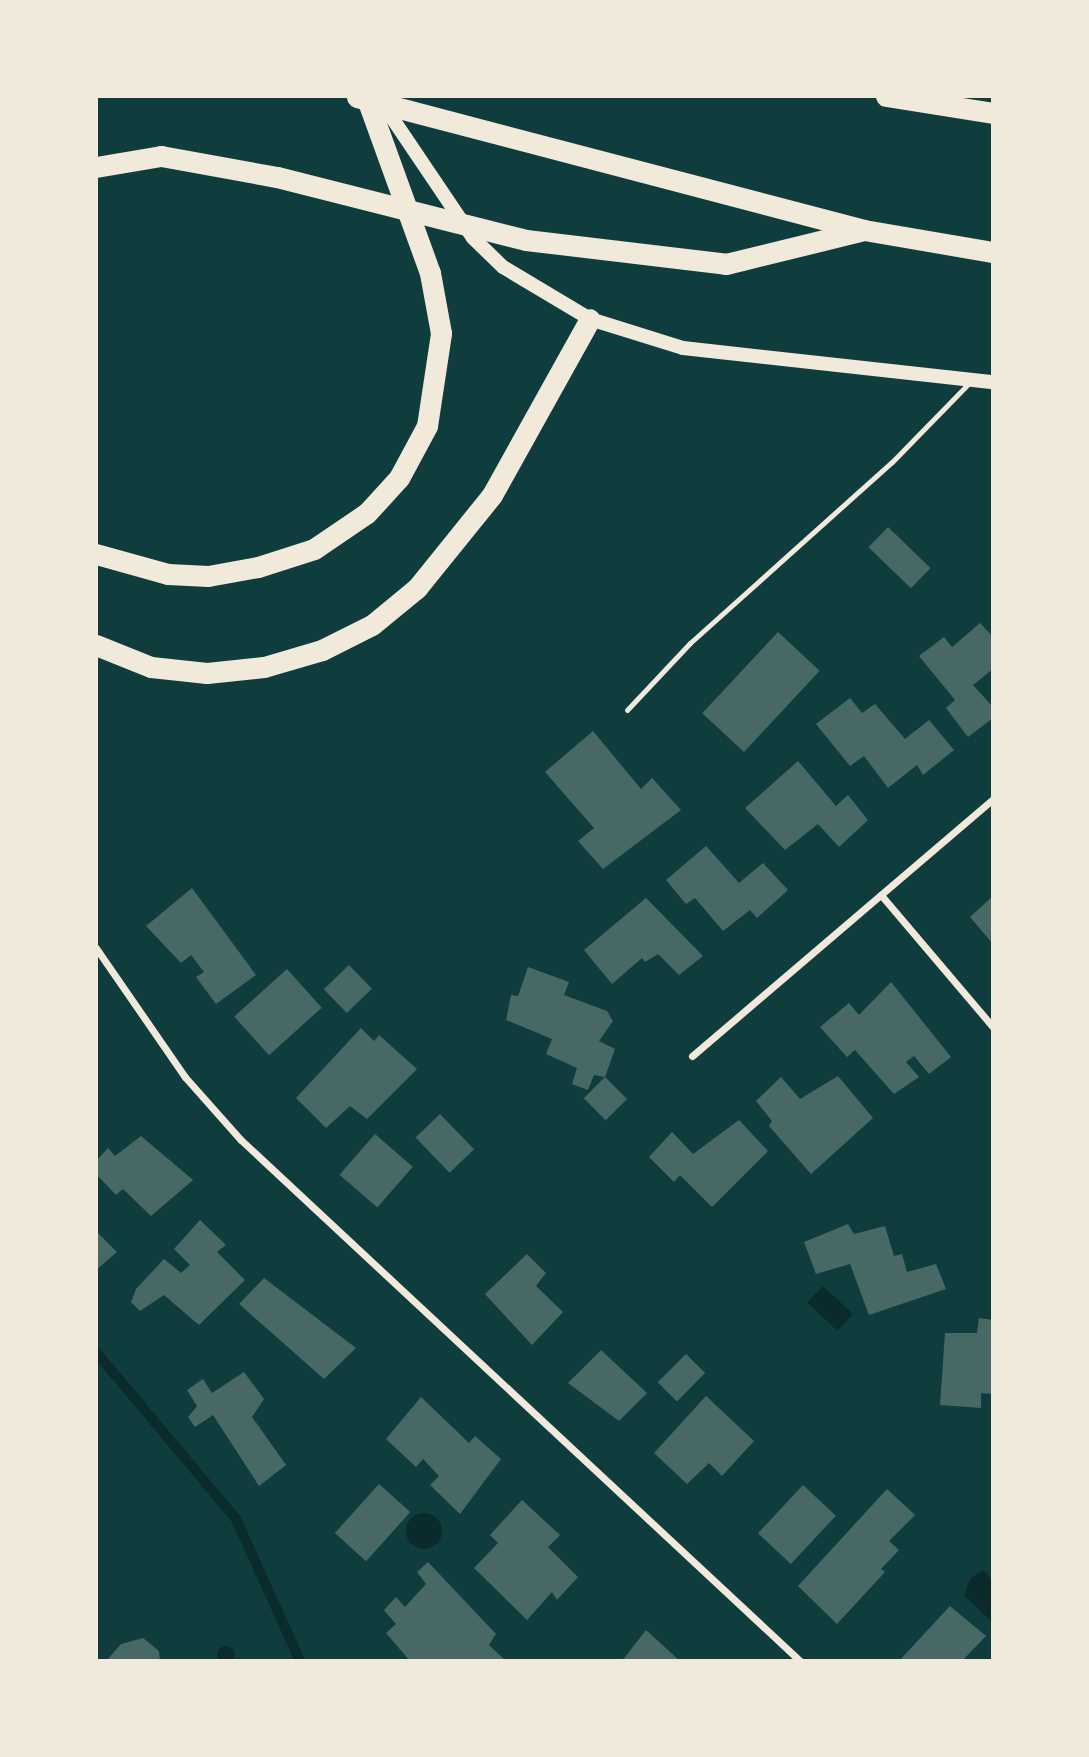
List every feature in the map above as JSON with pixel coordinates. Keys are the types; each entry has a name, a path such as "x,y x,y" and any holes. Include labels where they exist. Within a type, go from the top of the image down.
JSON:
{"highway":[{"path":"355,96 423,118 864,230 993,253"},
{"path":"96,554 168,574 208,576 258,567 314,549 367,513 399,478 427,426 441,333 430,274 366,96"},
{"path":"886,96 993,113"},
{"path":"96,167 161,156 277,177 526,240 726,264 864,230"},
{"path":"96,645 151,667 207,673 299,657 372,625 417,588 492,495 590,319"}],"main road":[{"path":"377,96 473,238 503,267 590,319 682,348 993,382"}],"street":[{"path":"692,1056 993,799"},
{"path":"881,895 993,1027"},
{"path":"96,948 160,1045 241,1140 800,1661"}],"lane":[{"path":"627,710 690,643 892,462 971,380"}],"water":[{"path":"823,1286 853,1314 837,1331 807,1303"},
{"path":"424,1513 437,1518 442,1531 437,1544 424,1549 411,1544 406,1531 411,1518"},
{"path":"983,1570 993,1581 993,1623 964,1595 970,1579"},
{"path":"226,1646 234,1651 235,1655 230,1663 226,1664 218,1659 217,1655 222,1647"}],"building":[{"path":"888,527 930,568 911,588 869,547"},
{"path":"980,623 993,637 993,669 973,685 993,707 993,718 968,737 946,708 955,700 919,656 944,637 952,647"},
{"path":"778,632 820,671 744,752 702,713"},
{"path":"850,698 862,713 875,704 905,739 929,720 954,750 923,775 917,765 888,788 864,756 850,766 816,724"},
{"path":"593,731 641,789 652,778 681,810 603,869 578,841 594,828 545,772"},
{"path":"798,761 836,806 848,795 868,820 839,847 818,824 785,850 745,808"},
{"path":"706,846 739,883 763,863 788,890 757,918 750,910 723,931 695,898 686,904 666,880"},
{"path":"192,888 256,975 216,1004 196,977 204,972 191,955 181,963 146,926"},
{"path":"993,896 993,944 970,917"},
{"path":"646,898 703,956 679,975 658,954 645,962 642,958 612,984 584,950"},
{"path":"349,965 372,989 347,1013 324,989"},
{"path":"528,967 569,982 564,995 607,1011 613,1021 599,1041 615,1049 605,1077 594,1075 588,1090 572,1084 577,1068 546,1054 552,1039 506,1020 511,995 518,996"},
{"path":"287,969 322,1008 269,1055 234,1017"},
{"path":"891,982 951,1057 929,1074 914,1056 906,1062 919,1077 894,1094 855,1050 847,1057 820,1027 849,1003 859,1015"},
{"path":"361,1028 374,1041 379,1035 417,1069 367,1119 350,1106 326,1128 296,1098"},
{"path":"838,1076 873,1118 811,1174 769,1126 772,1121 756,1101 781,1077 800,1099"},
{"path":"605,1077 627,1099 606,1120 584,1098"},
{"path":"440,1114 474,1149 450,1173 416,1138"},
{"path":"739,1120 768,1151 712,1207 680,1175 674,1182 649,1157 672,1132 693,1154"},
{"path":"375,1134 413,1167 377,1208 340,1175"},
{"path":"141,1136 193,1180 151,1216 123,1189 116,1195 96,1174 96,1161 108,1148 115,1156"},
{"path":"200,1220 226,1245 217,1252 245,1280 199,1325 164,1295 140,1311 131,1302 136,1289 164,1259 181,1273 190,1265 174,1249"},
{"path":"848,1224 854,1234 885,1226 894,1256 902,1254 907,1272 936,1264 946,1289 869,1315 850,1264 816,1274 804,1242"},
{"path":"96,1231 117,1252 96,1270"},
{"path":"527,1254 546,1273 536,1286 563,1312 532,1345 485,1294"},
{"path":"264,1278 356,1348 324,1379 239,1304"},
{"path":"979,1318 993,1320 993,1394 981,1393 981,1408 940,1405 945,1333 977,1333"},
{"path":"601,1350 647,1393 619,1421 568,1383"},
{"path":"686,1354 705,1373 677,1401 658,1382"},
{"path":"244,1372 264,1399 252,1417 286,1465 259,1486 213,1415 195,1427 188,1417 197,1406 187,1390 203,1379 212,1393"},
{"path":"706,1396 754,1441 722,1476 709,1463 687,1484 654,1453"},
{"path":"421,1397 469,1443 475,1436 501,1459 460,1514 430,1485 439,1476 423,1459 416,1467 386,1439"},
{"path":"379,1484 410,1512 366,1561 335,1533"},
{"path":"803,1485 836,1516 791,1564 758,1533"},
{"path":"887,1489 915,1515 889,1541 899,1550 881,1569 885,1572 837,1624 798,1586"},
{"path":"522,1500 560,1535 548,1547 578,1577 557,1600 552,1592 527,1620 474,1568 498,1543 490,1535"},
{"path":"428,1562 496,1634 489,1645 506,1661 410,1661 386,1633 396,1624 384,1610 396,1597 405,1607 426,1584 417,1572"},
{"path":"950,1606 986,1636 962,1661 899,1661"},
{"path":"646,1630 680,1661 622,1661"},
{"path":"143,1638 159,1651 160,1661 106,1661 121,1644"}],"waterway":[{"path":"96,1352 236,1519 300,1661"}]}
